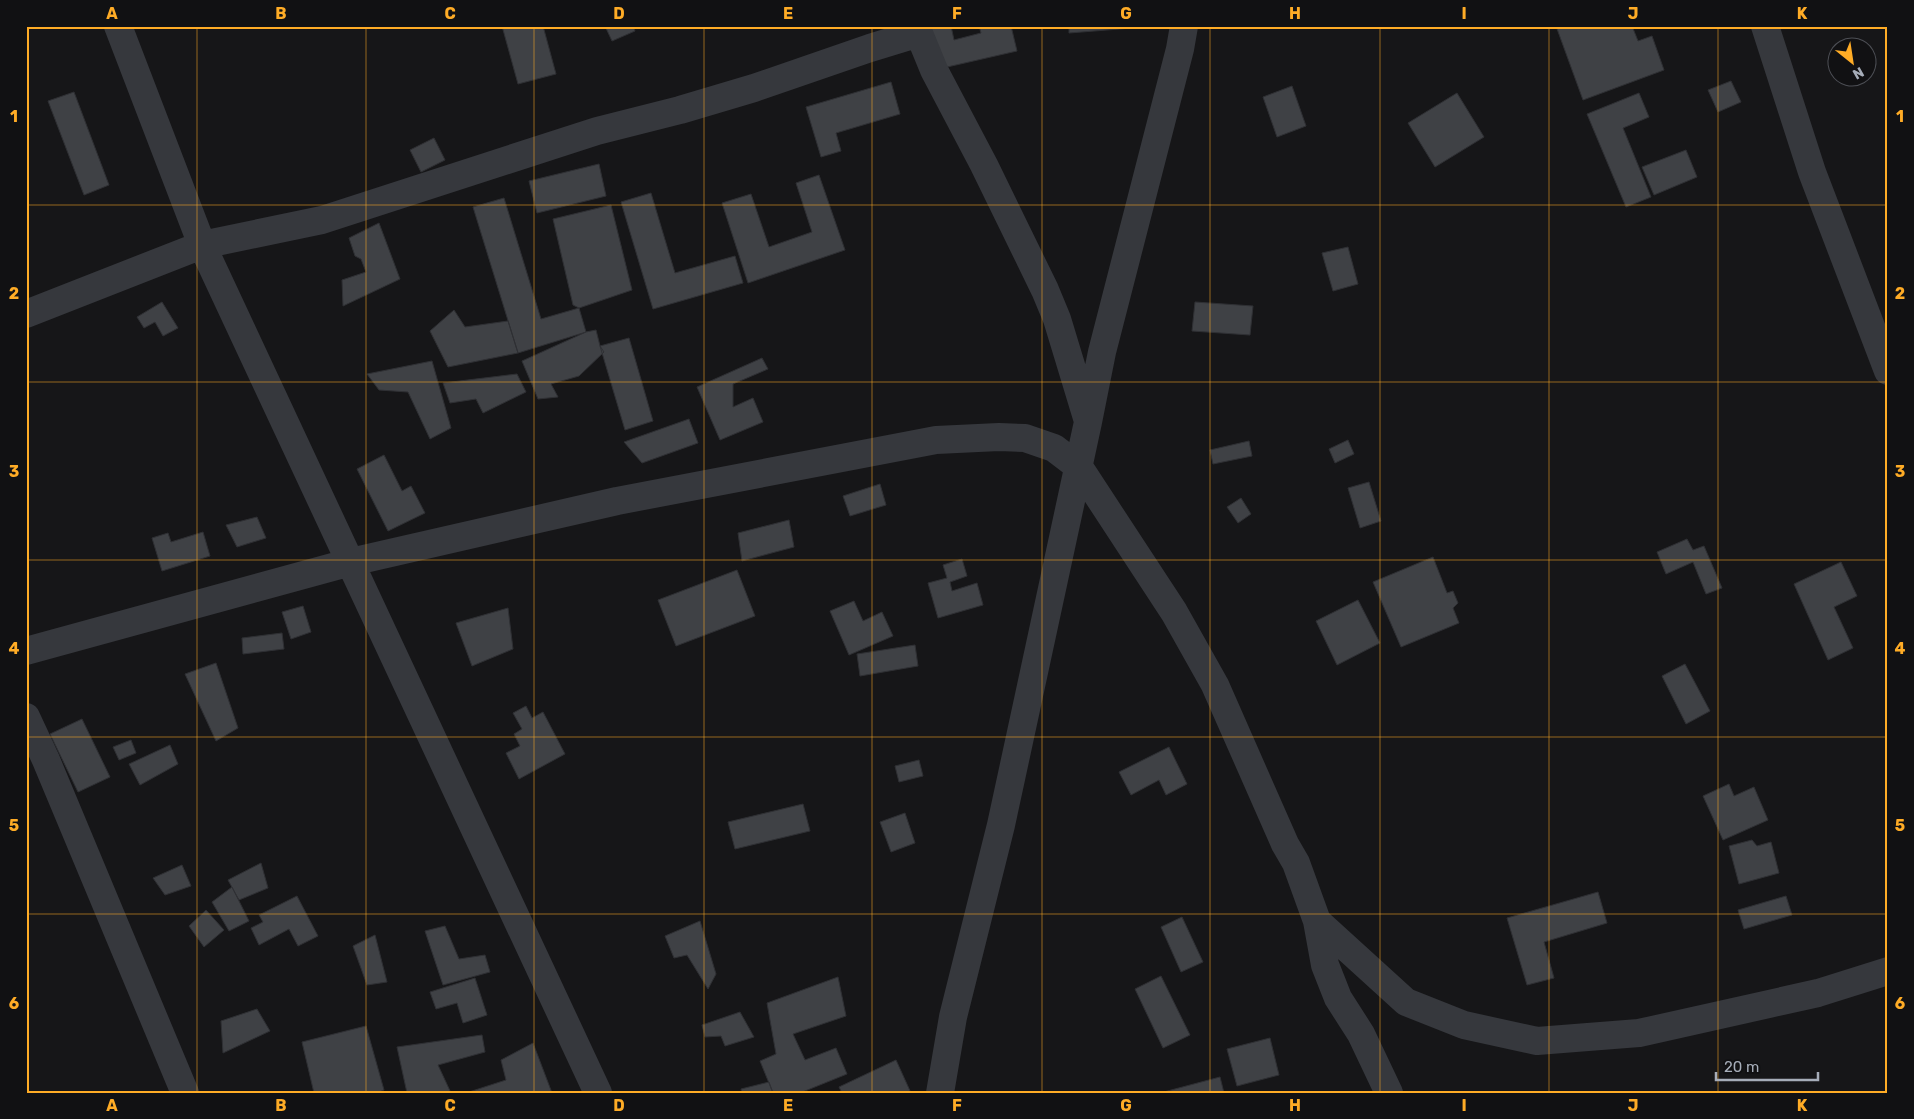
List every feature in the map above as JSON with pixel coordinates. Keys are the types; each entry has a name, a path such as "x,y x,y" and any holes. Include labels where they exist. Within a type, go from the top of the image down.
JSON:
{"street":[{"path":"118,26 202,245 598,1093"},
{"path":"940,1093 953,1018 1001,825 1079,467 1102,352 1184,26"},
{"path":"1765,26 1812,172 1888,371"},
{"path":"26,314 202,245 322,220 597,131 680,110 754,88 918,30 934,70 984,165 1045,290 1057,319 1088,422"},
{"path":"26,651 351,562 617,501 936,440 999,437 1025,438 1054,448 1079,467 1174,612 1214,685 1285,844 1296,863 1317,921 1325,965 1338,998 1361,1034 1389,1093"},
{"path":"26,717 46,760 185,1093"},
{"path":"1317,921 1406,1002 1464,1025 1537,1041 1639,1033 1818,993 1888,971"}],"building":[{"path":"502,26 543,26 556,74 518,84"},
{"path":"605,26 633,26 635,31 612,41"},
{"path":"924,26 951,26 954,40 981,33 979,26 1011,26 1017,51 934,70"},
{"path":"1069,26 1131,26 1132,28 1069,33"},
{"path":"1556,26 1632,26 1638,41 1652,36 1664,70 1583,100"},
{"path":"1731,81 1741,102 1718,112 1708,90"},
{"path":"891,82 900,114 836,133 841,151 821,157 806,107"},
{"path":"1292,86 1306,126 1277,137 1263,97"},
{"path":"74,92 109,185 84,195 48,101"},
{"path":"1457,93 1484,137 1435,167 1408,123"},
{"path":"1639,93 1649,117 1623,128 1651,197 1626,207 1587,114"},
{"path":"434,138 445,160 421,172 410,150"},
{"path":"1686,150 1697,177 1654,195 1642,167"},
{"path":"599,164 606,196 537,213 529,181"},
{"path":"819,175 845,250 748,283 722,203 751,194 769,247 812,232 796,183"},
{"path":"651,193 675,273 735,256 743,283 653,309 621,202"},
{"path":"504,198 541,319 579,308 586,332 518,353 473,207"},
{"path":"611,205 632,290 579,308 573,305 553,219"},
{"path":"379,223 400,279 343,306 342,280 366,272 361,259 355,256 349,238"},
{"path":"1348,247 1358,284 1333,291 1322,253"},
{"path":"162,302 178,328 163,336 155,322 144,328 137,317"},
{"path":"1195,302 1253,306 1250,335 1192,331"},
{"path":"454,310 465,327 508,321 518,353 448,367 430,331"},
{"path":"596,330 600,346 604,352 579,376 551,384 558,397 538,399 522,361 586,332"},
{"path":"629,338 653,421 625,430 600,346"},
{"path":"762,358 768,369 733,384 733,407 753,398 763,422 720,440 697,387"},
{"path":"432,361 451,428 430,439 408,392 379,390 367,374"},
{"path":"517,374 526,392 483,413 476,399 450,403 443,383"},
{"path":"689,419 698,443 642,463 624,442"},
{"path":"1348,440 1354,454 1335,463 1329,449"},
{"path":"1249,441 1252,456 1213,464 1210,450"},
{"path":"384,455 402,491 411,486 425,513 388,531 357,469"},
{"path":"1369,482 1381,521 1360,528 1348,488"},
{"path":"880,484 886,505 850,516 843,496"},
{"path":"1241,498 1251,514 1238,523 1227,507"},
{"path":"257,517 266,538 237,547 226,525"},
{"path":"789,520 794,547 742,561 738,533"},
{"path":"203,532 210,556 162,571 152,538 168,533 171,542"},
{"path":"1687,539 1693,550 1704,546 1722,588 1706,594 1693,562 1666,574 1657,552"},
{"path":"1433,557 1447,593 1453,591 1458,603 1453,608 1459,623 1401,647 1373,582"},
{"path":"962,559 967,576 950,582 952,591 977,583 983,605 938,618 928,583 947,578 943,565"},
{"path":"1841,562 1857,596 1834,607 1853,648 1828,660 1794,584"},
{"path":"737,570 755,616 676,646 658,600"},
{"path":"1358,600 1380,643 1337,665 1316,621"},
{"path":"854,601 863,621 882,612 893,636 849,655 830,611"},
{"path":"303,606 311,632 291,639 282,612"},
{"path":"508,608 513,649 472,666 456,623"},
{"path":"282,633 284,649 243,654 242,638"},
{"path":"915,645 918,666 860,676 857,654"},
{"path":"216,663 238,728 216,741 185,674"},
{"path":"1685,664 1710,711 1686,724 1662,676"},
{"path":"526,706 532,718 543,712 565,754 519,779 506,753 520,746 514,734 522,729 513,713"},
{"path":"82,719 110,777 78,792 50,734"},
{"path":"131,740 136,753 119,760 113,747"},
{"path":"170,745 178,764 140,785 129,764"},
{"path":"1169,747 1187,784 1166,795 1159,780 1131,795 1119,772"},
{"path":"919,760 923,776 899,782 895,766"},
{"path":"1729,784 1734,796 1754,787 1768,820 1723,840 1703,796"},
{"path":"803,804 810,831 735,849 728,822"},
{"path":"905,813 915,843 891,852 880,822"},
{"path":"1752,840 1757,846 1771,842 1779,873 1739,884 1729,846"},
{"path":"261,863 268,888 239,900 228,880"},
{"path":"182,865 191,886 165,895 153,878"},
{"path":"232,887 249,921 229,931 212,902"},
{"path":"1598,892 1607,923 1544,942 1554,978 1527,985 1507,918"},
{"path":"297,896 318,936 298,946 289,929 259,945 251,928 263,922 259,915"},
{"path":"1786,896 1792,915 1744,929 1738,910"},
{"path":"206,910 224,930 204,947 189,926"},
{"path":"1182,917 1203,962 1181,972 1161,927"},
{"path":"700,921 716,974 708,989 687,955 674,958 665,936"},
{"path":"445,926 459,959 485,955 490,972 443,985 425,931"},
{"path":"375,935 387,982 367,985 353,946"},
{"path":"1161,976 1190,1035 1163,1048 1135,989"},
{"path":"838,977 846,1016 793,1034 805,1060 836,1048 847,1074 800,1093 773,1093 760,1061 776,1054 767,1003"},
{"path":"475,978 487,1015 463,1023 457,1003 436,1009 430,992"},
{"path":"257,1009 270,1031 223,1053 221,1021"},
{"path":"740,1012 754,1037 725,1046 721,1036 705,1037 702,1025"},
{"path":"366,1026 384,1090 377,1093 314,1093 302,1042"},
{"path":"482,1035 485,1052 438,1065 451,1093 407,1093 397,1047"},
{"path":"1270,1038 1279,1075 1237,1086 1227,1049"},
{"path":"533,1043 552,1093 466,1093 506,1080 501,1060"},
{"path":"896,1060 911,1093 842,1093 839,1087"},
{"path":"1220,1077 1224,1093 1160,1093"},
{"path":"769,1082 773,1093 742,1093 741,1089"}]}
